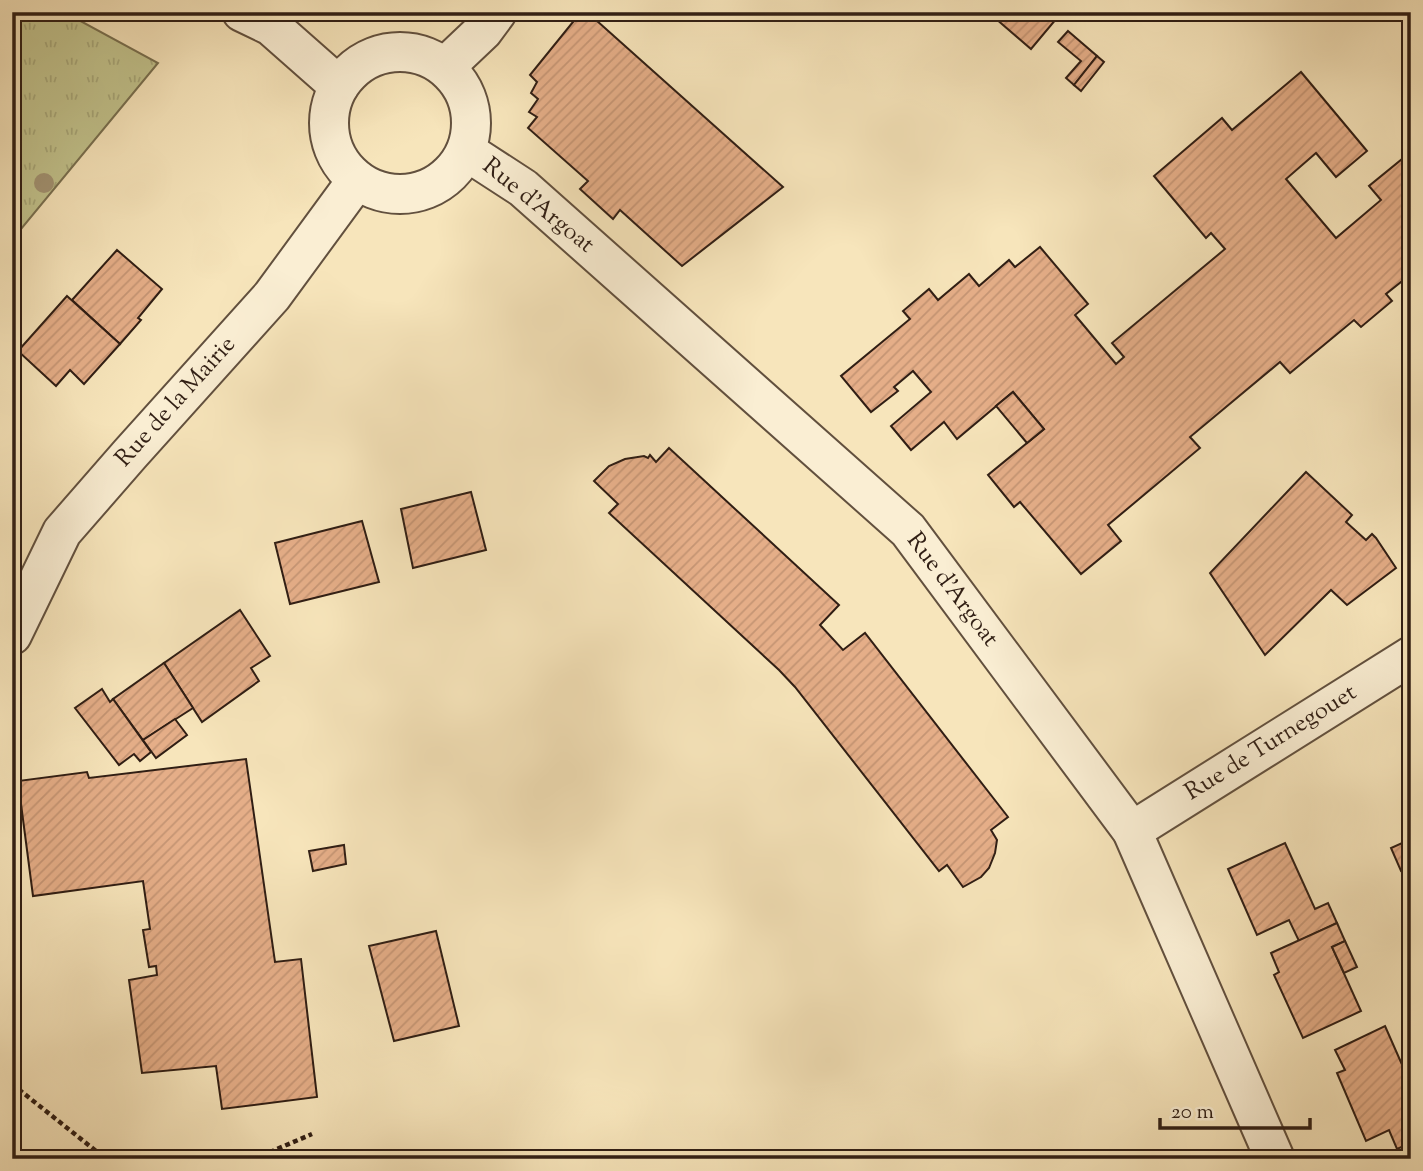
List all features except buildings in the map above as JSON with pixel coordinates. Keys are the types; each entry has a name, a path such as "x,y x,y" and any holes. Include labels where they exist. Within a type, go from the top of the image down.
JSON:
{"street":[{"path":"242,12 271,26 339,86"},
{"path":"445,67 483,31 497,12"},
{"path":"399,52 424,55 445,67 460,84 470,105 472,128 466,151 455,169 439,184 419,192 397,195 376,190 357,180 342,165 333,147 328,127 331,106 339,86 354,68 376,56 399,52"},
{"name":"Rue d'Argoat","path":"466,151 523,188 908,530 1132,831 1275,1159"},
{"name":"Rue de la Mairie","path":"12,635 62,532 272,296 357,180"},
{"name":"Rue de Turnegouet","path":"1132,831 1411,656"}],"path":[{"path":"12,1084 106,1159"},
{"path":"254,1159 312,1134"}],"green space":[{"path":"12,12 64,12 158,63 12,240"}]}
